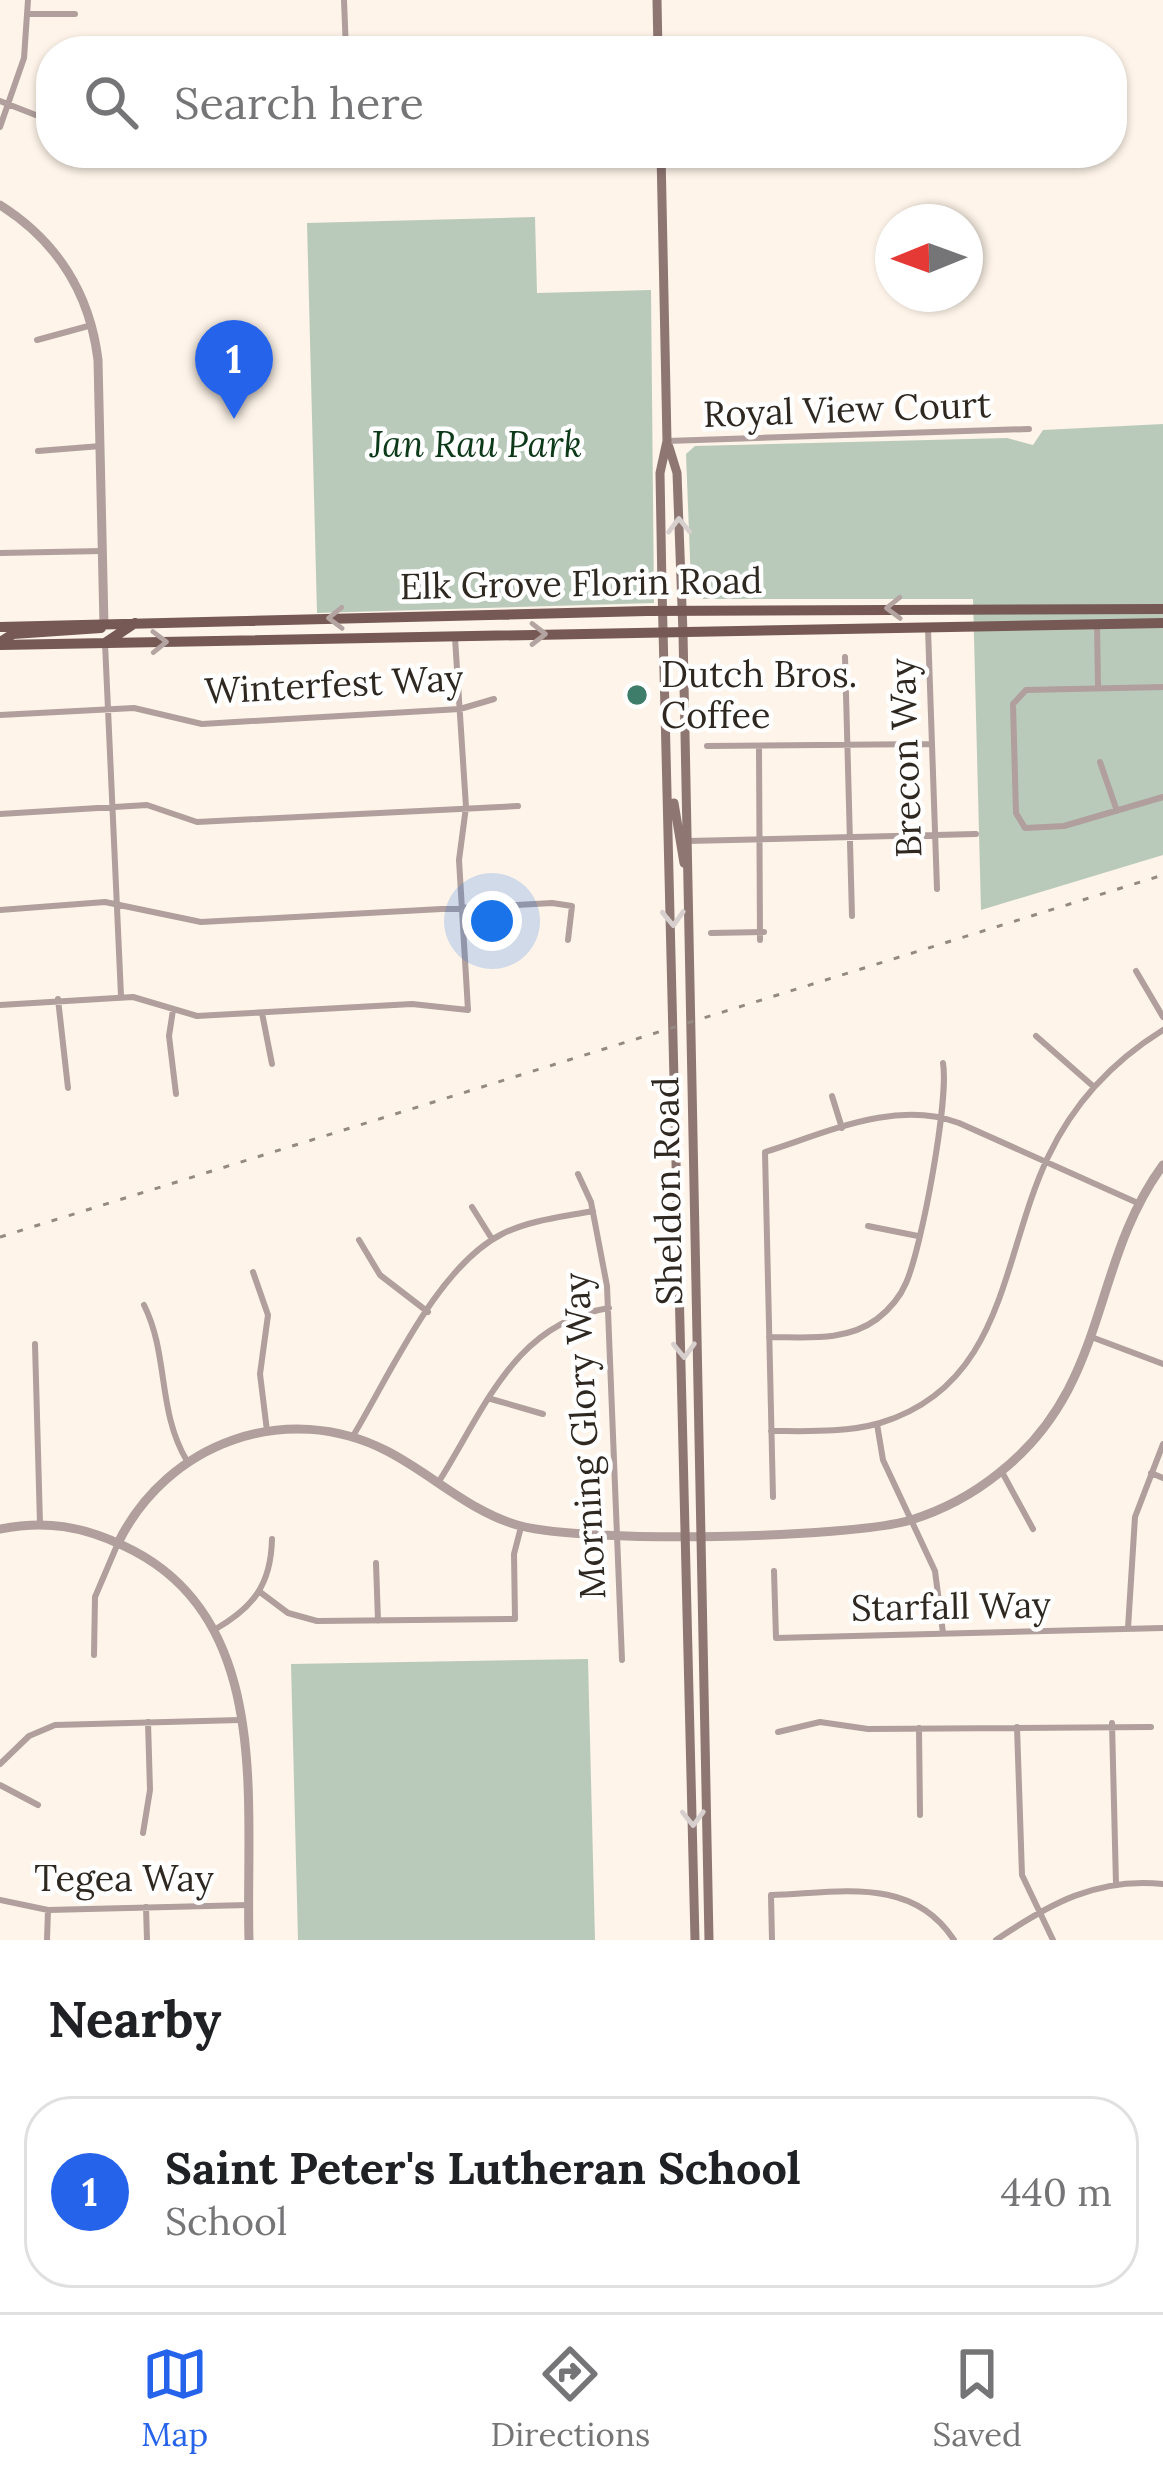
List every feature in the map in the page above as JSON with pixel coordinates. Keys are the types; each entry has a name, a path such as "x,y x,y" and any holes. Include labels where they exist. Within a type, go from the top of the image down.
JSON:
{"main road":[{"path":"657,0 658,36"},
{"name":"Sheldon Road","path":"661,168 667,442 660,473 695,1940"},
{"name":"Sheldon Road","path":"667,442 677,472 683,633 709,1940"},
{"path":"928,625 933,616 950,609"},
{"name":"Elk Grove Florin Road","path":"0,627 663,611 1163,609"},
{"path":"105,644 136,622"},
{"name":"Elk Grove Florin Road","path":"0,644 1163,623"},
{"path":"0,644 14,634 86,633 104,625"},
{"path":"670,797 688,874"}],"street":[{"path":"0,127 4,103 24,58 28,0"},
{"path":"344,0 345,36"},
{"path":"28,14 75,14"},
{"path":"4,103 36,116"},
{"path":"0,205 61,259 92,325 101,446 104,625"},
{"path":"37,340 92,325"},
{"name":"Royal View Court","path":"667,442 1029,429"},
{"path":"38,451 101,446"},
{"path":"0,554 104,551"},
{"path":"1096,624 1098,688"},
{"name":"Brecon Way","path":"928,625 937,889"},
{"path":"0,1006 121,996 144,998 197,1016 412,1004 468,1010 459,860 466,807 455,635"},
{"path":"105,644 121,996"},
{"path":"844,657 852,916"},
{"path":"1163,687 1026,690 1016,695 1016,813 1018,823 1035,830 1163,797"},
{"name":"Winterfest Way","path":"0,715 134,708 202,724 460,709 494,699"},
{"path":"707,746 932,744"},
{"path":"711,933 762,936 759,746"},
{"path":"1100,762 1117,811"},
{"path":"0,814 147,805 197,822 518,806"},
{"path":"688,841 976,834"},
{"path":"0,910 116,905 201,922 462,907 572,906 568,940"},
{"path":"1136,971 1163,1017"},
{"path":"58,999 68,1088"},
{"path":"173,1010 169,1036 176,1094"},
{"path":"262,1012 272,1064"},
{"path":"771,1431 877,1424 936,1395 976,1354 1000,1304 1046,1162 1094,1087 1163,1030"},
{"path":"1036,1036 1094,1087"},
{"path":"769,1337 843,1334 877,1319 906,1282 940,1117 943,1063"},
{"path":"832,1096 842,1128"},
{"path":"773,1497 764,1152 894,1114 940,1117 1140,1204"},
{"path":"94,1655 95,1597 118,1544 149,1495 187,1461 224,1442 268,1431 319,1430 353,1436 521,1526 688,1533 850,1530 911,1520 955,1502 1001,1472 1061,1405 1094,1338 1140,1204 1163,1165"},
{"name":"Morning Glory Way","path":"578,1174 593,1210 609,1308 622,1660"},
{"path":"472,1207 492,1239"},
{"path":"353,1436 428,1312 463,1264 492,1239 519,1226 593,1210"},
{"path":"868,1226 918,1236"},
{"path":"359,1240 387,1282 428,1312"},
{"path":"253,1272 267,1306 260,1374 268,1431"},
{"path":"144,1305 157,1338 170,1432 187,1461"},
{"path":"438,1483 514,1360 542,1331 569,1316 609,1308"},
{"path":"1094,1338 1163,1364"},
{"path":"35,1344 40,1523"},
{"path":"491,1399 543,1414"},
{"path":"877,1424 883,1460 935,1571 943,1633"},
{"path":"1128,1628 1129,1554 1163,1444"},
{"path":"1001,1472 1033,1529"},
{"path":"1151,1473 1163,1478"},
{"path":"0,1529 40,1523 88,1530 118,1544 165,1573 214,1630 233,1669 244,1720 249,1940"},
{"path":"260,1592 307,1620 515,1619 514,1554 521,1526"},
{"path":"214,1630 240,1615 260,1592 270,1568 272,1540"},
{"path":"376,1563 378,1621"},
{"name":"Starfall Way","path":"774,1571 776,1637 1163,1628"},
{"path":"0,1764 29,1736 55,1725 244,1720"},
{"path":"778,1732 820,1722 868,1729 1151,1726"},
{"path":"143,1833 150,1790 148,1723"},
{"path":"1112,1724 1116,1884"},
{"path":"1017,1727 1021,1865 1052,1940"},
{"path":"919,1728 920,1815"},
{"path":"0,1785 38,1804"},
{"path":"996,1940 1038,1911 1074,1894 1116,1884 1163,1884"},
{"path":"772,1940 771,1894 874,1892 917,1902 954,1940"},
{"name":"Tegea Way","path":"0,1900 48,1910 248,1905"},
{"path":"146,1907 147,1940"},
{"path":"47,1940 48,1910"}],"green space":[{"name":"Jan Rau Park","path":"535,217 537,293 651,290 654,603 317,613 307,223"},
{"path":"1163,424 1163,855 981,910 973,599 703,599 691,584 686,454 695,446 1007,438 1033,445 1043,430"},
{"path":"588,1659 595,1940 298,1940 291,1664"}],"railway":[{"path":"0,1237 1163,875"}],"place":[{"name":"Saint Peter's Lutheran School","path":"234,419"},
{"name":"Dutch Bros. Coffee","path":"637,695"}]}
